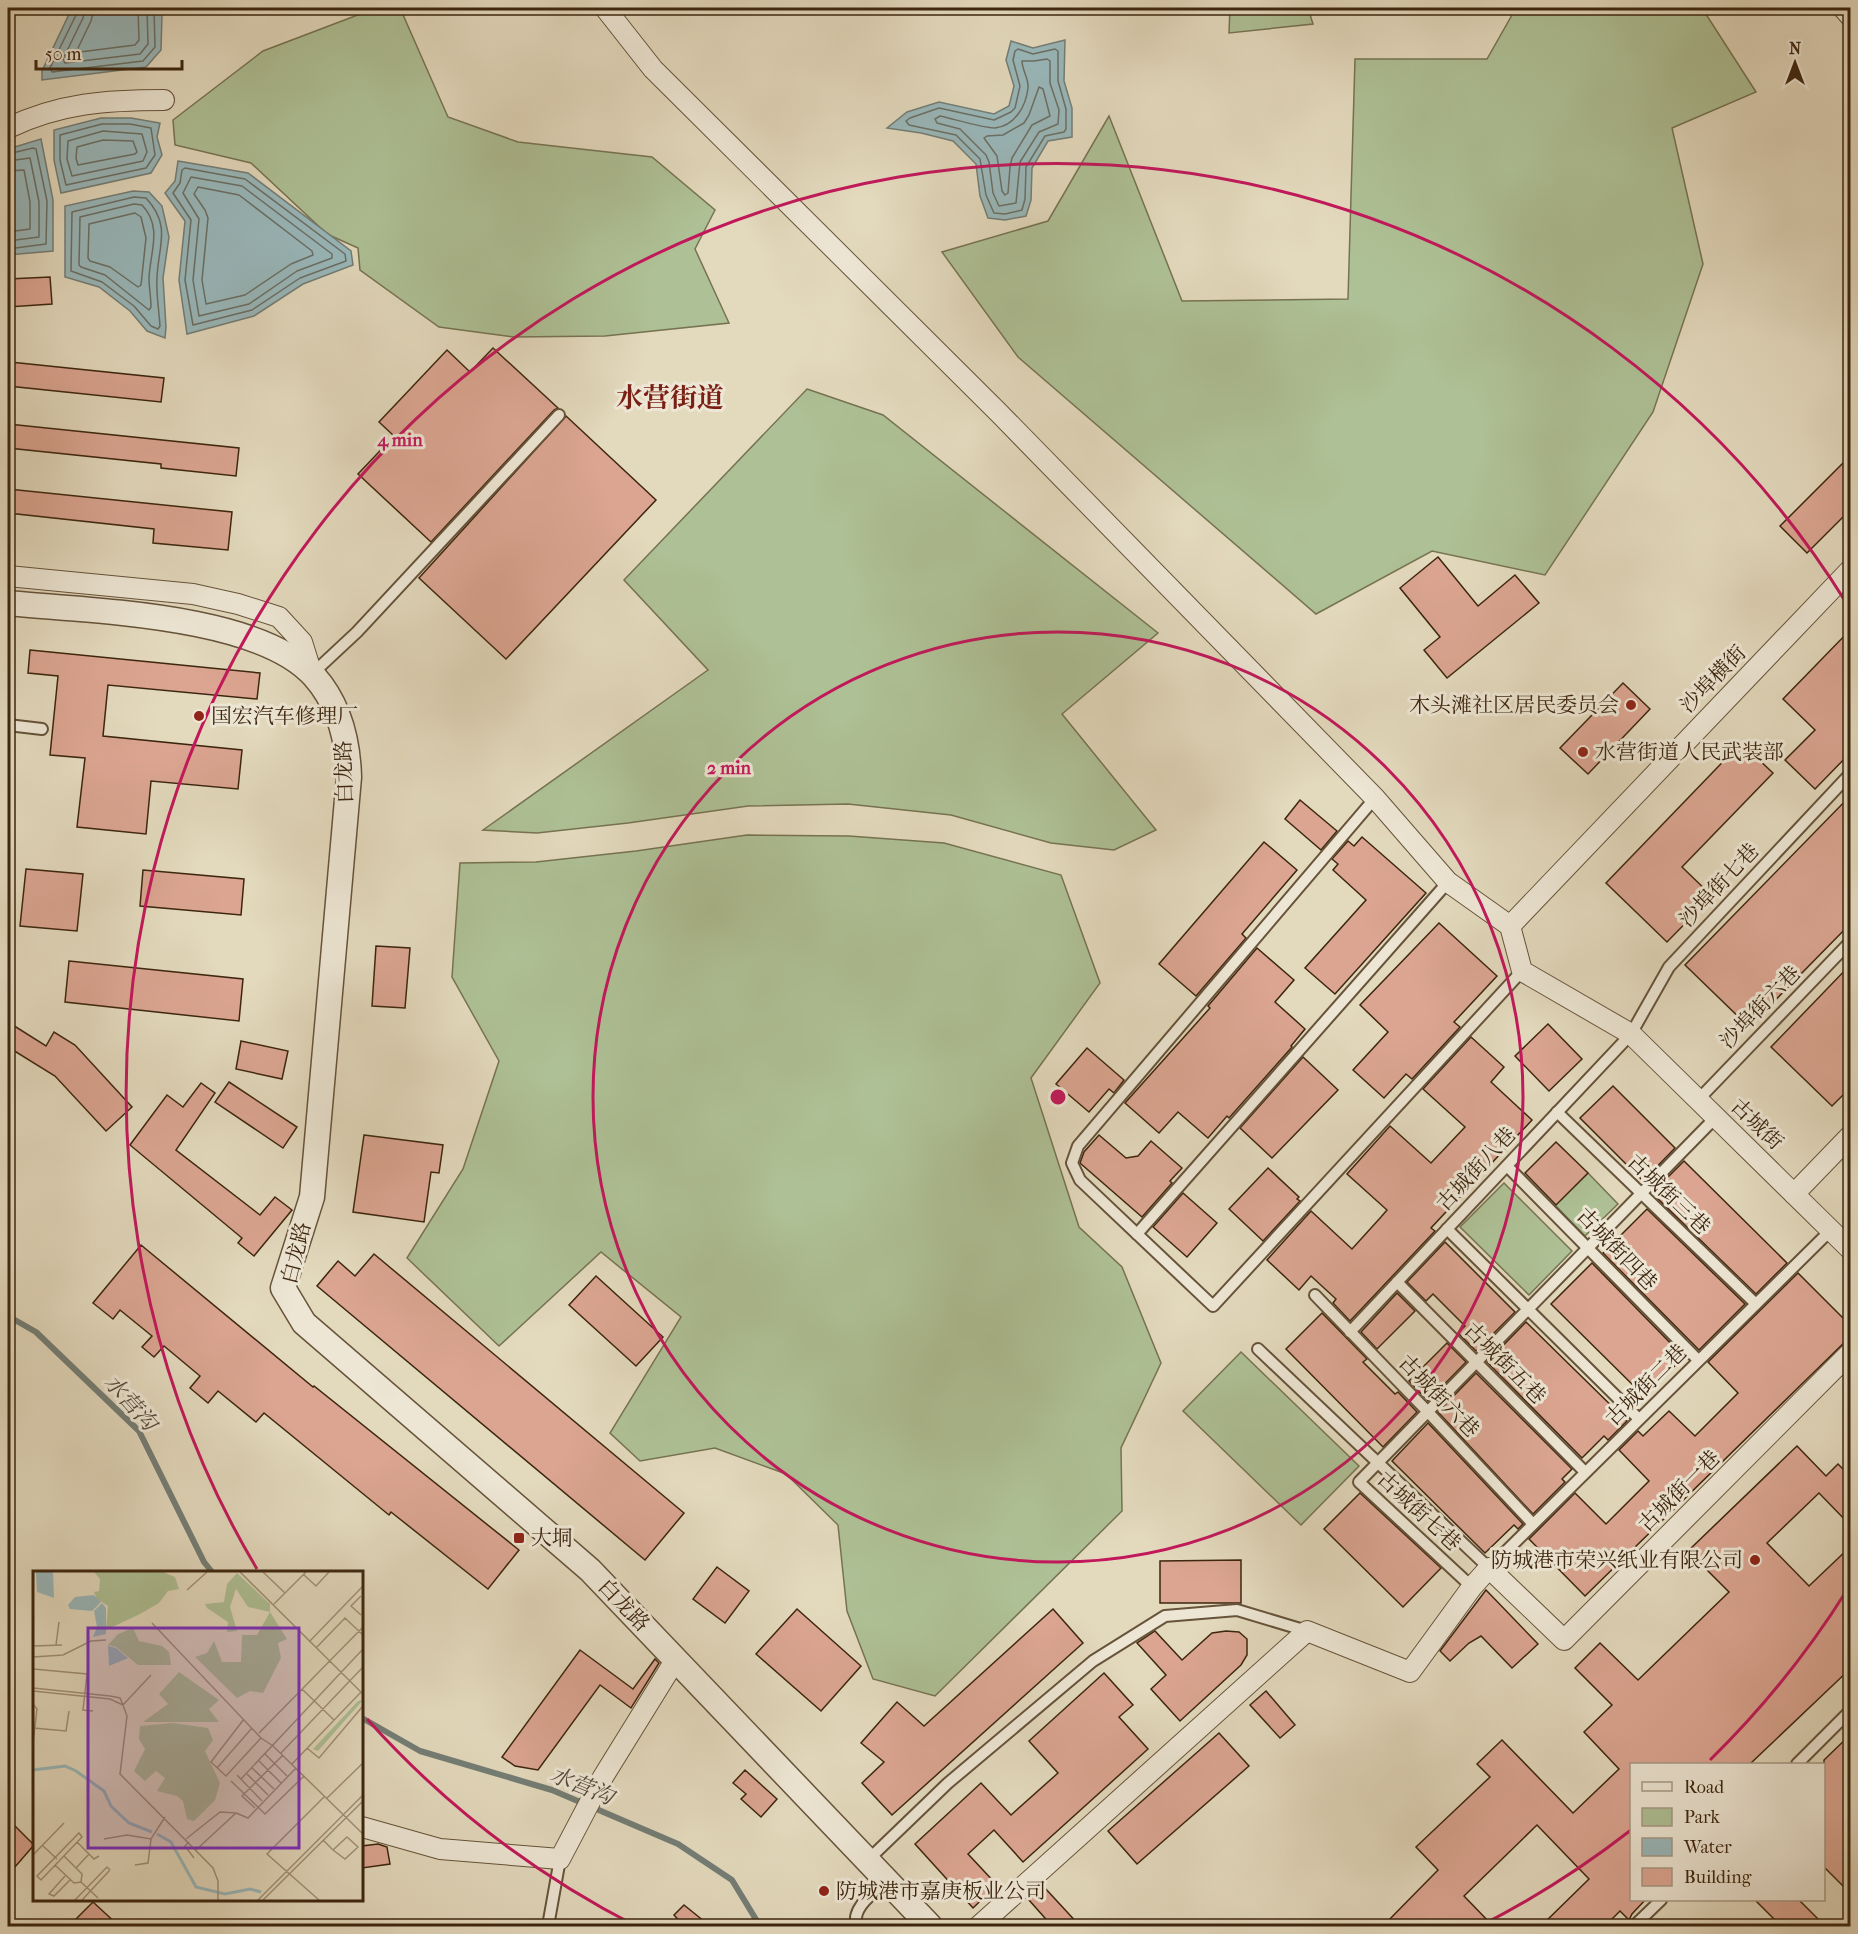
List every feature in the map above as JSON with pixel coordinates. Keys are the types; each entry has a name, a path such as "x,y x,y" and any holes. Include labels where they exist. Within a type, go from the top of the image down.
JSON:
{"street":[{"path":"605,8 653,69 999,413 1375,798 1448,882 1510,926 1522,971"},
{"path":"1843,8 1851,16"},
{"path":"8,128 57,108 114,100 164,100"},
{"name":"沙埠横街","path":"1510,926 1851,570"},
{"path":"8,576 193,594 238,604 279,617 302,642 312,674"},
{"name":"白龙路","path":"8,603 193,622 264,643 292,657 312,674 333,703 349,758 349,777 312,1197 283,1288 304,1323 590,1570 930,1926"},
{"name":"古城街","path":"1522,971 1631,1034 1851,1249"},
{"path":"1794,1194 1851,1136"},
{"name":"古城街一巷","path":"1489,1568 1564,1640 1851,1353"},
{"path":"979,1926 1307,1631 1410,1672 1472,1587 1489,1568"},
{"path":"363,1827 441,1849 560,1859 603,1777 676,1659"}],"lane":[{"path":"312,674 357,632 559,415"},
{"path":"8,726 42,729"},
{"name":"沙埠街七巷","path":"1631,1034 1669,967 1851,774"},
{"path":"1375,798 1078,1146 1072,1163 1080,1180 1213,1306 1522,971"},
{"path":"1137,1234 1448,882"},
{"name":"沙埠街六巷","path":"1698,1100 1851,942"},
{"name":"古城街八巷","path":"1350,1332 1631,1034"},
{"name":"古城街三巷","path":"1557,1112 1755,1304"},
{"path":"1377,1462 1716,1117"},
{"name":"古城街四巷","path":"1507,1166 1698,1360"},
{"path":"1447,1229 1639,1419"},
{"name":"古城街二巷","path":"1489,1568 1831,1230"},
{"name":"古城街五巷","path":"1397,1282 1585,1472"},
{"name":"古城街六巷","path":"1315,1296 1533,1524"},
{"name":"古城街七巷","path":"1258,1349 1489,1568"},
{"name":"古城街七巷","path":"1377,1462 1359,1482 1472,1587"},
{"path":"867,1860 948,1782 1093,1661 1165,1616 1237,1610 1307,1631"},
{"path":"1798,1763 1851,1711"},
{"path":"548,1926 560,1859"},
{"path":"857,1926 855,1922 859,1906 888,1881"},
{"path":"1634,1926 1659,1901"}],"green space":[{"path":"376,8 400,8 448,117 518,142 652,157 715,210 695,249 729,323 605,336 514,337 439,327 360,270 358,248 327,234 251,163 175,145 173,120 263,51"},
{"path":"1230,8 1308,8 1313,24 1229,33"},
{"path":"1516,8 1702,8 1756,92 1672,128 1703,264 1653,412 1545,575 1432,551 1316,614 1018,357 942,252 1048,221 1109,116 1182,301 1348,299 1355,59 1487,59"},
{"path":"807,389 883,415 1158,633 1062,714 1156,830 1114,850 1051,843 951,815 848,804 748,806 537,833 483,830 708,670 624,580"},
{"path":"747,835 849,836 944,843 1061,875 1100,983 1031,1078 1079,1227 1122,1267 1161,1363 1121,1448 1122,1511 935,1696 873,1679 847,1611 838,1525 786,1474 715,1448 640,1461 610,1433 681,1317 601,1252 499,1346 407,1258 463,1169 499,1061 452,977 460,863 536,862"},
{"path":"1588,1173 1618,1204 1585,1236 1555,1205"},
{"path":"1504,1183 1572,1251 1529,1295 1460,1227"},
{"path":"1241,1352 1359,1466 1301,1525 1183,1411"}],"water":[{"path":"72,8 160,8 162,14 161,50 146,67 42,80 42,71"},
{"path":"1065,40 1064,81 1072,108 1072,137 1048,141 1032,168 1031,200 1026,216 1005,220 988,218 980,196 976,164 953,141 887,128 907,112 939,102 994,114 1009,106 1014,86 1006,60 1011,41 1033,48"},
{"path":"101,118 131,118 160,123 157,137 162,155 151,173 61,193 54,160 54,130"},
{"path":"41,139 53,200 53,251 8,255 8,149"},
{"path":"178,161 248,173 351,251 353,265 303,284 254,316 187,334 179,280 185,221 165,193 175,181"},
{"path":"133,191 149,192 162,206 169,237 163,278 165,338 147,331 130,311 99,287 65,277 65,206"}],"building":[{"path":"50,277 52,304 8,307 8,279"},
{"path":"493,348 558,408 431,542 358,474 394,436 379,422 447,350 470,372"},
{"path":"10,362 164,378 161,402 8,386"},
{"path":"566,416 656,500 506,659 419,578"},
{"path":"8,424 239,448 236,476 161,468 161,464 8,448"},
{"path":"1851,455 1851,509 1807,553 1780,526"},
{"path":"8,489 232,512 228,550 153,543 154,529 8,513"},
{"path":"1438,557 1478,606 1515,575 1539,603 1447,678 1424,650 1440,637 1400,588"},
{"path":"1851,629 1851,752 1815,789 1785,760 1815,730 1783,699"},
{"path":"30,650 260,673 257,699 108,685 103,736 242,750 238,789 151,781 146,834 77,827 85,758 50,755 58,676 28,673"},
{"path":"1623,683 1650,709 1588,774 1560,748"},
{"path":"1741,743 1773,773 1682,867 1712,896 1667,942 1606,883"},
{"path":"1851,795 1851,923 1749,1027 1685,965"},
{"path":"1300,800 1337,831 1321,850 1285,819"},
{"path":"1362,837 1426,893 1335,994 1305,968 1366,900 1333,870 1338,864 1332,859 1348,841 1354,846"},
{"path":"1264,842 1297,870 1242,934 1246,938 1196,996 1159,964"},
{"path":"26,869 83,874 77,931 20,926"},
{"path":"143,870 244,879 241,915 140,906"},
{"path":"1439,923 1497,976 1454,1022 1460,1027 1412,1079 1406,1074 1384,1098 1353,1070 1388,1032 1360,1005"},
{"path":"376,946 410,948 405,1008 372,1006"},
{"path":"1257,948 1294,980 1275,1002 1305,1029 1292,1047 1229,1118 1227,1116 1208,1138 1178,1112 1159,1133 1125,1103 1210,1008 1208,1006"},
{"path":"69,961 243,979 239,1021 65,1002"},
{"path":"1851,964 1851,1087 1832,1106 1771,1047"},
{"path":"8,1022 46,1046 54,1032 75,1045 132,1107 106,1131 55,1076 8,1047"},
{"path":"1548,1024 1582,1059 1549,1091 1515,1056"},
{"path":"1471,1037 1504,1067 1491,1082 1532,1120 1431,1228 1435,1231 1350,1321 1333,1303 1336,1299 1311,1276 1299,1290 1267,1260 1311,1211 1352,1249 1387,1210 1347,1174 1390,1126 1431,1163 1465,1127 1423,1089"},
{"path":"241,1041 288,1051 282,1079 236,1069"},
{"path":"1087,1048 1124,1080 1114,1093 1109,1089 1089,1112 1056,1084"},
{"path":"1303,1057 1338,1090 1272,1158 1240,1128"},
{"path":"229,1082 297,1127 283,1148 215,1102"},
{"path":"201,1083 215,1093 176,1150 260,1215 275,1197 292,1210 254,1256 238,1243 242,1238 130,1145 167,1095 183,1107"},
{"path":"1613,1086 1675,1148 1643,1181 1580,1118"},
{"path":"364,1135 443,1145 439,1173 431,1172 424,1222 353,1212"},
{"path":"1099,1135 1126,1158 1138,1156 1151,1141 1182,1168 1142,1217 1080,1163 1084,1152"},
{"path":"1556,1142 1588,1173 1556,1205 1525,1173"},
{"path":"1684,1161 1787,1263 1756,1294 1653,1192"},
{"path":"1268,1168 1299,1197 1297,1199 1300,1201 1263,1241 1229,1209"},
{"path":"1183,1193 1217,1223 1187,1257 1153,1227"},
{"path":"1647,1209 1745,1304 1699,1350 1603,1253"},
{"path":"1445,1242 1515,1312 1476,1351 1458,1333 1465,1326 1433,1294 1426,1301 1407,1282"},
{"path":"141,1245 313,1387 519,1550 488,1589 391,1512 389,1515 264,1413 256,1422 218,1391 208,1403 190,1388 200,1376 164,1346 154,1357 142,1347 152,1336 120,1310 113,1319 93,1303"},
{"path":"374,1254 684,1513 645,1560 317,1286 338,1261 355,1276"},
{"path":"1592,1263 1684,1357 1644,1396 1551,1304"},
{"path":"1798,1273 1851,1326 1851,1336 1585,1596 1529,1539 1575,1493 1606,1524 1649,1481 1619,1450 1638,1431 1643,1436 1669,1411 1695,1436 1738,1393 1708,1362"},
{"path":"596,1276 663,1337 636,1366 569,1305"},
{"path":"1397,1293 1415,1311 1377,1349 1361,1332"},
{"path":"1322,1313 1367,1359 1363,1362 1417,1412 1383,1447 1286,1349"},
{"path":"1526,1322 1627,1421 1608,1440 1604,1436 1582,1458 1487,1362"},
{"path":"1447,1343 1466,1362 1428,1401 1409,1381"},
{"path":"1476,1373 1572,1469 1562,1479 1565,1482 1533,1514 1438,1412"},
{"path":"1428,1423 1523,1524 1518,1529 1514,1525 1485,1553 1392,1461"},
{"path":"1797,1446 1826,1476 1838,1464 1851,1477 1851,1526 1819,1493 1767,1543 1809,1586 1851,1546 1851,1668 1751,1763 1630,1763 1630,1901 1644,1901 1629,1920 1620,1911 1605,1926 1541,1926 1589,1879 1537,1825 1464,1896 1493,1926 1383,1926 1438,1870 1416,1847 1490,1777 1477,1764 1502,1740 1573,1813 1619,1769 1584,1732 1612,1705 1575,1668 1600,1643 1638,1680 1729,1592 1688,1551"},
{"path":"1360,1493 1441,1568 1403,1607 1324,1529"},
{"path":"1241,1560 1241,1603 1160,1603 1160,1561"},
{"path":"717,1567 749,1591 725,1623 693,1599"},
{"path":"1486,1590 1538,1644 1512,1668 1481,1636 1469,1643 1450,1661 1440,1651"},
{"path":"797,1609 861,1666 821,1711 756,1654"},
{"path":"1053,1609 1083,1643 892,1815 862,1783 884,1762 861,1743 897,1702 924,1726"},
{"path":"1155,1631 1182,1660 1212,1633 1226,1631 1239,1632 1247,1639 1247,1655 1241,1665 1180,1721 1151,1689 1166,1675 1137,1643"},
{"path":"580,1650 633,1689 655,1659 659,1663 631,1708 600,1685 538,1770 515,1766 502,1757"},
{"path":"1104,1673 1133,1705 1119,1717 1148,1749 1023,1862 994,1830 968,1854 997,1885 973,1908 915,1844 981,1783 1011,1815 1058,1773 1029,1741"},
{"path":"1266,1691 1295,1725 1280,1738 1250,1705"},
{"path":"1219,1733 1249,1766 1137,1864 1108,1831"},
{"path":"1851,1734 1851,1894 1825,1868 1824,1760"},
{"path":"745,1770 777,1799 761,1817 741,1799 746,1794 733,1783"},
{"path":"8,1819 33,1846 8,1875"},
{"path":"378,1844 387,1847 390,1864 363,1868 363,1846"},
{"path":"1044,1887 1080,1926 1052,1926 1029,1900"},
{"path":"1756,1901 1800,1901 1825,1926 1781,1926"},
{"path":"93,1902 119,1926 69,1926"},
{"path":"684,1905 710,1926 684,1926 674,1915"}],"waterway":[{"name":"水营沟","path":"8,1316 36,1332 139,1431 204,1562 211,1571"},
{"name":"水营沟","path":"363,1719 420,1751 552,1790 678,1844 732,1880 760,1926"}],"place":[{"name":"木头滩社区居民委员会","path":"1631,705"},
{"name":"国宏汽车修理厂","path":"199,716"},
{"name":"水营街道人民武装部","path":"1583,752"},
{"name":"大垌","path":"519,1538"},
{"name":"防城港市荣兴纸业有限公司","path":"1755,1560"},
{"name":"防城港市嘉庚板业公司","path":"824,1891"}],"district":[{"name":"水营街道","path":"670,398"}]}
